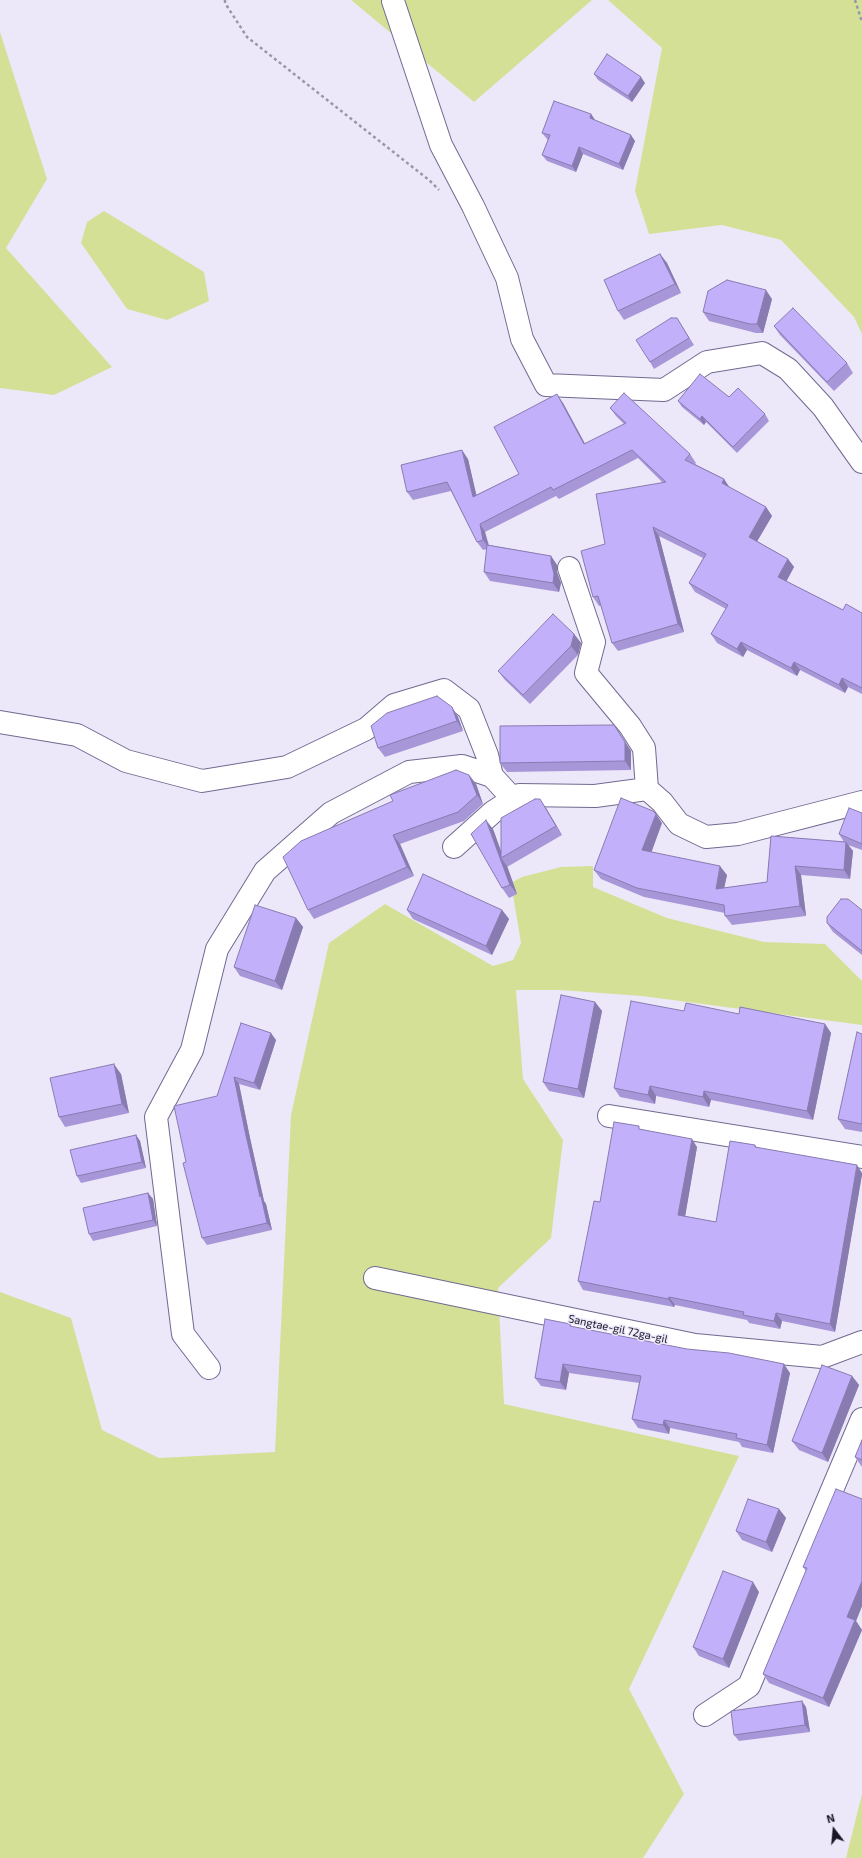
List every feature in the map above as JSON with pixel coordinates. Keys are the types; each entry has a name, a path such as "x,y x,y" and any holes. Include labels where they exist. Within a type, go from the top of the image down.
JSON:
{"lane":[{"path":"393,1 441,145 473,206 507,278 522,339 546,385 664,390 707,362 762,353 788,369 823,407 862,462"},
{"path":"569,568 594,642 586,673 630,726 644,748 647,789 662,802 679,824 706,837 738,834 862,802"},
{"path":"0,722 76,735 126,761 202,781 287,767 366,729 394,705 444,690 469,709 487,755 492,776 513,799"},
{"path":"209,1368 183,1334 156,1117 192,1050 217,949 265,871 331,813 409,772 462,766 492,776"},
{"path":"454,848 493,812 519,795 595,796 647,789"},
{"path":"609,1116 862,1157"},
{"name":"Sangtae-gil 72ga-gil","path":"375,1278 695,1345 822,1357 862,1342"},
{"path":"706,1715 749,1686 862,1420"}],"path":[{"path":"225,0 239,26 247,37 429,180 444,195"},
{"path":"855,0 862,22"}],"green space":[{"path":"351,0 592,0 474,102"},
{"path":"608,0 862,0 862,334 854,317 781,240 722,225 649,234 635,191 662,48"},
{"path":"0,32 47,179 6,248 112,367 54,395 0,388"},
{"path":"104,211 204,272 209,301 167,320 127,309 81,243 87,222"},
{"path":"593,866 593,887 667,918 764,942 825,944 862,981 862,1025 642,996 560,990 516,990 523,1079 563,1140 551,1238 498,1288 504,1404 739,1456 629,1689 684,1794 643,1858 0,1858 0,1292 71,1318 102,1430 159,1458 275,1452 291,1115 329,943 385,904 493,966 513,960 521,943 511,883 522,877 561,867"},
{"path":"862,1794 862,1858 846,1858"}],"building":[{"path":"607,54 641,77 628,96 594,74"},
{"path":"554,101 591,114 590,118 631,135 619,164 579,147 572,166 542,155 550,135 542,133"},
{"path":"660,254 675,284 618,311 604,280"},
{"path":"727,280 766,290 757,324 750,324 703,312 708,291"},
{"path":"793,308 847,363 827,382 774,326"},
{"path":"671,318 677,318 689,338 650,362 636,340"},
{"path":"700,374 729,397 738,388 765,414 733,447 702,416 700,419 678,401"},
{"path":"624,393 690,454 685,460 724,479 722,483 766,507 749,537 788,559 778,577 843,610 846,604 862,613 862,688 842,678 839,685 794,662 791,668 741,642 737,649 711,634 728,605 689,583 706,554 653,527 678,624 612,643 598,596 593,597 581,551 605,544 596,494 666,482 632,450 553,490 551,487 480,524 483,540 477,542 447,482 407,492 401,465 462,450 473,497 519,474 494,427 557,394 584,444 626,423 610,408"},
{"path":"487,545 551,556 554,574 553,583 484,572"},
{"path":"553,614 574,634 571,646 523,695 498,671"},
{"path":"437,696 452,707 457,721 378,748 371,726 387,713"},
{"path":"614,725 625,742 625,761 500,763 500,726"},
{"path":"456,770 469,775 477,795 458,812 393,835 407,867 308,910 283,857 301,841 393,801 390,795"},
{"path":"621,798 653,811 656,814 642,850 720,866 716,889 767,882 771,836 846,842 844,870 795,866 800,906 725,916 724,905 637,888 594,870"},
{"path":"535,799 540,799 556,826 501,858 501,818"},
{"path":"849,808 862,813 862,844 839,834"},
{"path":"486,820 510,885 502,888 471,834"},
{"path":"423,874 502,910 486,946 407,910"},
{"path":"841,899 848,899 862,910 862,951 827,923 827,917"},
{"path":"255,905 296,918 275,981 234,967"},
{"path":"561,995 595,1002 578,1089 543,1082"},
{"path":"631,1001 684,1011 686,1003 739,1014 740,1007 825,1024 807,1111 704,1091 703,1097 650,1086 648,1095 614,1088"},
{"path":"241,1023 271,1033 254,1083 234,1077 267,1223 202,1238 183,1163 186,1162 174,1106 217,1096"},
{"path":"857,1032 862,1034 862,1124 838,1119"},
{"path":"114,1064 122,1104 59,1117 50,1078"},
{"path":"614,1122 639,1126 639,1129 692,1139 678,1215 716,1222 730,1141 755,1145 755,1147 857,1165 830,1324 776,1313 774,1321 743,1315 744,1312 578,1281 594,1201 600,1202"},
{"path":"136,1135 142,1162 77,1176 70,1150"},
{"path":"148,1193 153,1220 89,1234 83,1208"},
{"path":"545,1319 570,1324 570,1326 687,1349 729,1353 784,1364 767,1445 736,1438 737,1434 664,1420 663,1425 632,1419 641,1376 563,1364 560,1382 535,1378"},
{"path":"822,1365 852,1376 822,1453 792,1441"},
{"path":"862,1440 862,1460 855,1457"},
{"path":"836,1489 862,1499 862,1581 847,1617 855,1620 823,1698 763,1674 807,1568 803,1567"},
{"path":"748,1499 779,1509 766,1542 736,1531"},
{"path":"723,1571 753,1582 723,1659 693,1647"},
{"path":"802,1701 805,1725 734,1735 731,1711"}]}
